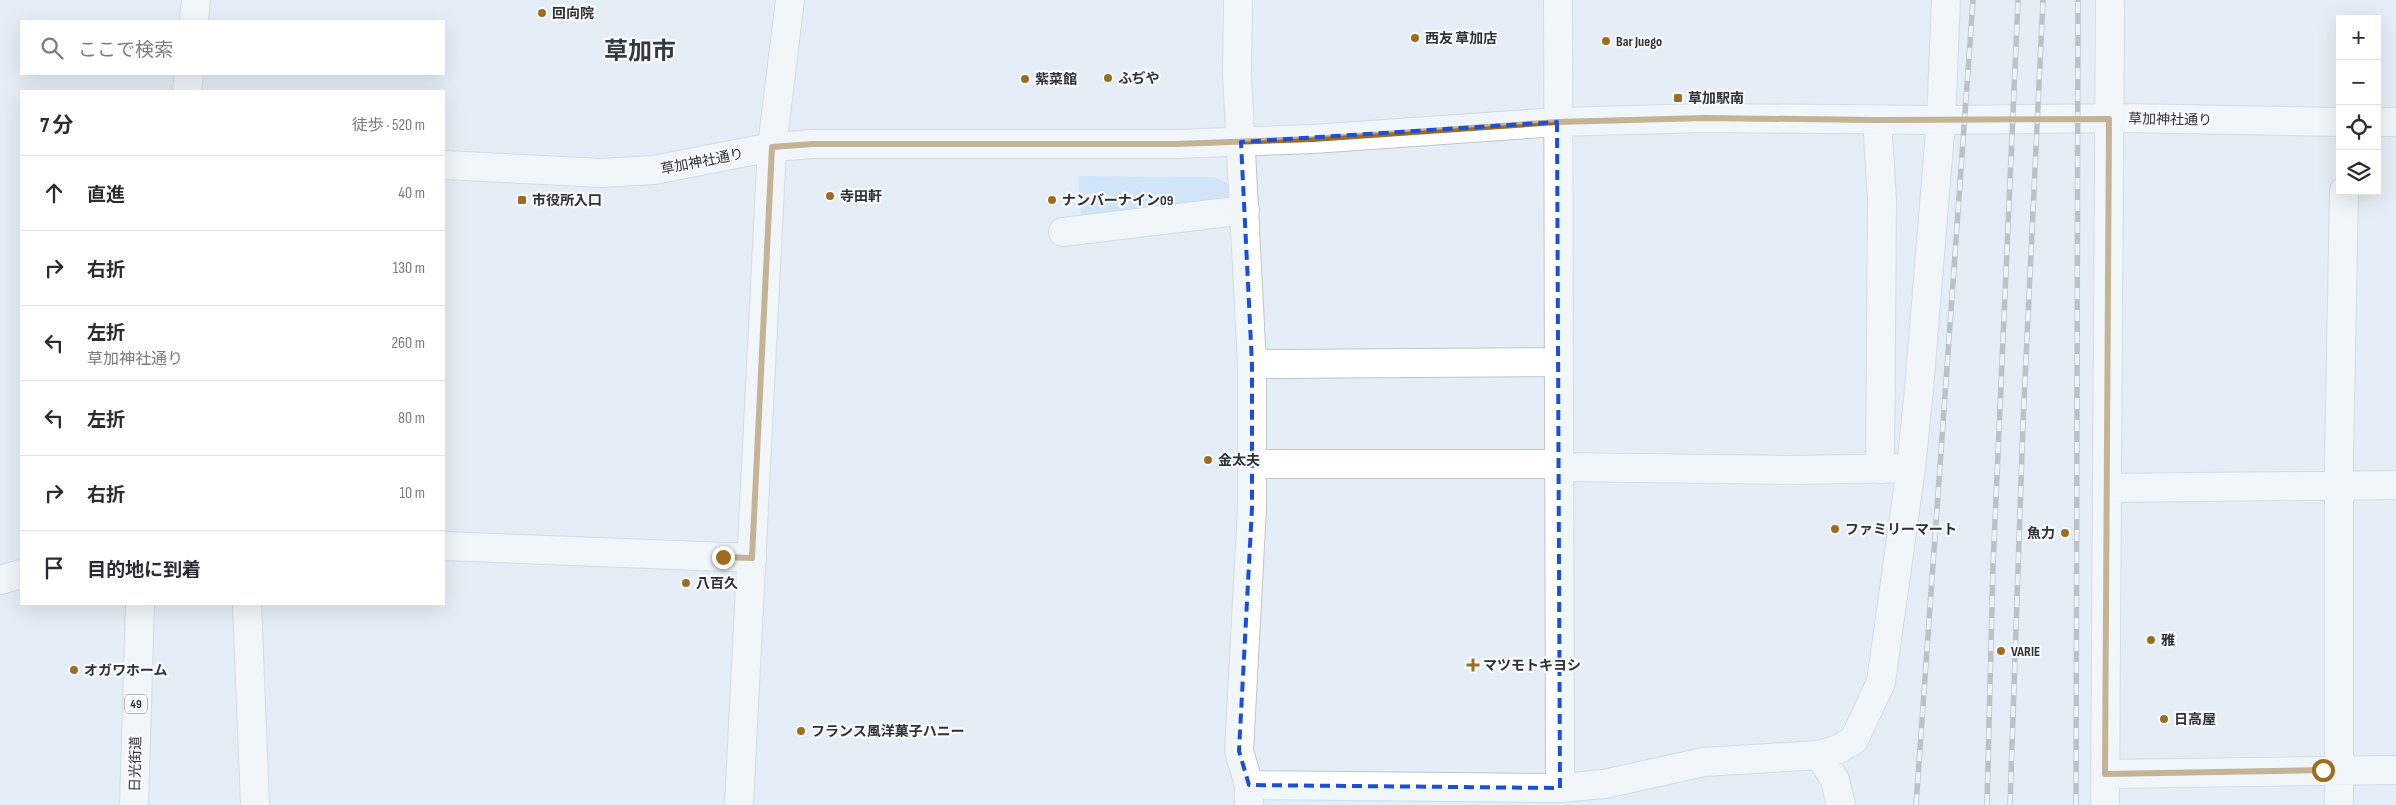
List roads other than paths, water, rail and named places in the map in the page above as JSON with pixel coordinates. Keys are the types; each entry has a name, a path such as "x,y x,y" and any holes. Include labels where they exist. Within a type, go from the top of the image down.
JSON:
{"street":[{"path":"194,20 196,0"},
{"path":"739,805 772,147 790,0"},
{"path":"1238,0 1237,74 1246,210 1252,364 1252,508 1239,752 1249,795 1560,788 1604,784 1704,762 1819,755 1854,740 1881,682 1911,468 1941,120 1946,0"},
{"path":"1558,0 1560,788"},
{"path":"2105,805 2110,0"},
{"path":"187,90 189,75"},
{"name":"草加神社通り","path":"445,165 602,173 694,164 772,147 813,144 1175,144 1313,139 1557,122 1704,118 1877,120 2109,119 2336,122"},
{"path":"1877,120 1882,199 1880,469"},
{"path":"2381,122 2396,122"},
{"path":"2340,805 2339,485 2344,195"},
{"path":"1063,232 1246,210"},
{"path":"1252,364 1558,362"},
{"path":"1252,464 1911,468"},
{"path":"2107,488 2396,485"},
{"path":"445,546 752,558"},
{"path":"0,580 20,574"},
{"name":"日光街道","path":"134,805 140,605"},
{"path":"247,605 254,805"},
{"path":"1819,755 1835,780 1841,805"},
{"path":"2105,774 2396,770"}],"railway":[{"path":"1916,805 1973,0"},
{"path":"1987,805 1993,566 2018,0"},
{"path":"2010,805 2023,423 2043,0"},
{"path":"2076,805 2078,0"}],"place":[{"name":"回向院","path":"542,13"},
{"name":"西友 草加店","path":"1415,38"},
{"name":"Bar Juego","path":"1606,41"},
{"name":"ふぢや","path":"1108,78"},
{"name":"紫菜館","path":"1025,79"},
{"name":"草加駅南","path":"1678,98"},
{"name":"寺田軒","path":"830,196"},
{"name":"市役所入口","path":"522,200"},
{"name":"ナンバーナイン09","path":"1052,200"},
{"name":"金太夫","path":"1208,460"},
{"name":"ファミリーマート","path":"1835,529"},
{"name":"魚力","path":"2065,533"},
{"name":"八百久","path":"686,583"},
{"name":"雅","path":"2151,640"},
{"name":"VARIE","path":"2001,651"},
{"name":"マツモトキヨシ","path":"1473,665"},
{"name":"オガワホーム","path":"74,670"},
{"name":"日高屋","path":"2164,719"},
{"name":"フランス風洋菓子ハニー","path":"801,731"}],"district":[{"name":"草加市","path":"640,51"}]}
